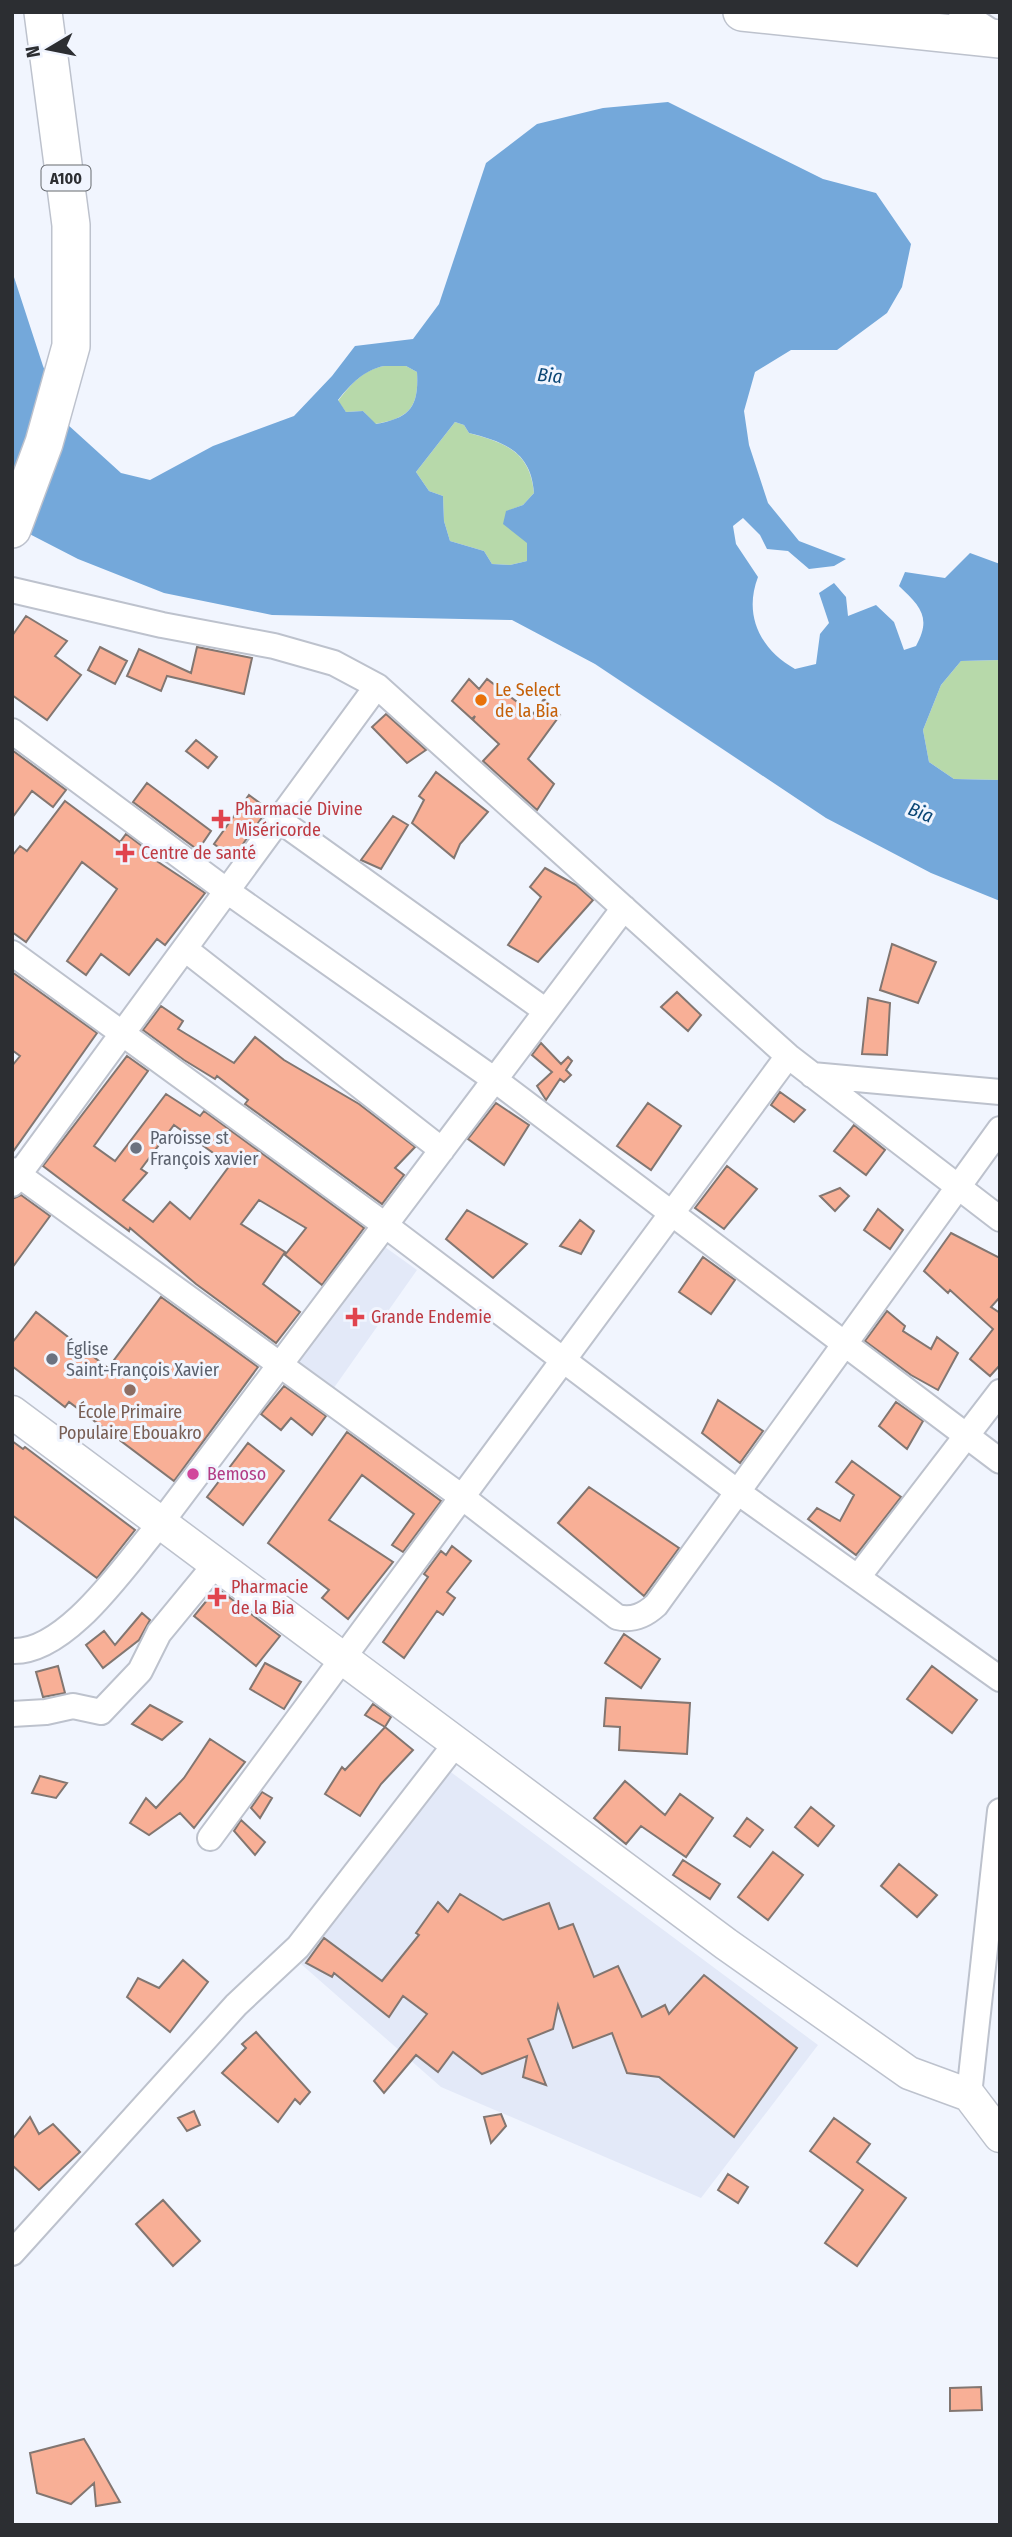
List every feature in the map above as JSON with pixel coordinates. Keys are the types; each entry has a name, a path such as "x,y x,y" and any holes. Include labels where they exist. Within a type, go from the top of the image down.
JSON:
{"highway":[{"name":"A100","path":"12,529 44,443 71,346 71,225 43,12"},
{"path":"742,12 1000,38"}],"main road":[{"path":"12,1412 726,1944 909,2073 969,2095 1000,2136"}],"street":[{"path":"961,12 1000,38"},
{"path":"12,590 162,625 274,646 334,663 377,686 788,1056 1000,1219"},
{"path":"377,686 14,1177 280,1364 462,1497 617,1617 639,1617 656,1605 1000,1129"},
{"path":"12,731 227,891 495,1080 1000,1461"},
{"path":"279,820 547,1011"},
{"path":"12,1651 48,1642 76,1621 160,1524 624,908"},
{"path":"185,948 442,1150"},
{"path":"12,953 385,1225 739,1493 1000,1679"},
{"path":"210,1838 788,1056"},
{"path":"811,1074 1000,1092"},
{"path":"858,1577 1000,1392"},
{"path":"12,1714 46,1712 73,1706 101,1712 139,1671 159,1633 215,1565"},
{"path":"12,2253 236,2005 298,1947 457,1742"},
{"path":"969,2095 1000,1811"}],"shaded area":[{"name":"Grande Endemie","path":"378,1242 417,1270 331,1392 292,1365"},
{"path":"448,1770 818,2045 701,2198 441,2087 301,1964"}],"green space":[{"path":"384,366 406,366 417,372 416,394 410,409 397,418 375,424 363,411 346,412 338,401 364,374"},
{"path":"455,422 464,425 469,433 514,451 527,467 534,493 523,505 507,511 528,543 527,561 510,565 492,564 484,551 450,541 444,521 443,496 429,491 416,472"},
{"path":"1000,660 1000,780 954,779 929,762 923,730 941,685 961,661"}],"water":[{"name":"Bia","path":"668,102 823,179 876,193 911,244 902,287 887,313 837,350 791,350 755,372 744,411 749,445 768,503 799,541 846,559 834,566 809,569 788,551 767,549 760,535 743,518 733,526 736,544 758,577 753,605 758,630 773,652 795,669 816,664 820,634 829,623 819,593 834,583 846,597 848,616 876,605 894,622 904,650 916,646 923,627 918,606 899,586 905,572 945,578 970,553 1000,564 1000,660 961,661 941,685 923,730 929,762 954,779 1000,780 1000,901 931,873 826,818 595,664 512,620 272,615 164,593 78,559 12,525 12,271 43,366 67,424 121,473 150,480 213,446 294,416 332,376 355,346 413,339 439,304 486,163 537,124 603,108","holes":["384,366 406,366 417,372 416,394 410,409 397,418 376,424 363,411 346,412 338,400 358,378","455,422 464,425 469,433 494,440 514,451 528,467 534,493 523,505 506,511 503,524 527,543 527,561 510,565 492,564 484,551 450,541 444,521 443,496 429,491 416,472"]}],"building":[{"path":"26,616 67,641 55,656 81,675 47,720 12,695 12,636"},
{"path":"100,647 127,661 115,684 88,670"},
{"path":"197,647 252,658 244,694 167,676 161,691 127,676 139,649 191,673"},
{"path":"469,679 479,689 487,679 533,714 544,699 560,715 528,759 554,784 537,810 483,761 499,744 473,720 475,716 472,719 452,701"},
{"path":"386,714 426,750 407,763 372,727"},
{"path":"196,740 217,757 208,768 186,751"},
{"path":"12,750 66,790 53,807 32,791 12,818"},
{"path":"436,772 488,812 460,844 454,858 412,823 424,800 419,796"},
{"path":"147,783 211,831 198,850 133,802"},
{"path":"249,795 268,809 233,858 214,844"},
{"path":"65,801 120,842 126,834 142,846 140,850 205,893 165,945 157,939 129,975 101,954 86,975 67,961 117,889 82,862 26,942 12,932 12,856 20,846 27,851"},
{"path":"393,816 408,825 381,869 361,860"},
{"path":"545,868 576,885 593,900 538,962 508,945 541,897 530,887"},
{"path":"892,944 936,962 918,1003 880,990"},
{"path":"12,972 97,1033 12,1153 12,1066 20,1056 12,1050"},
{"path":"677,992 701,1015 688,1031 661,1007"},
{"path":"868,998 890,1003 887,1055 862,1054"},
{"path":"161,1006 183,1021 178,1029 234,1063 255,1037 284,1060 359,1104 415,1147 395,1168 404,1175 382,1204 245,1104 248,1100 217,1076 215,1079 184,1060 143,1030"},
{"path":"541,1043 561,1064 568,1057 572,1061 566,1070 571,1075 564,1082 560,1079 546,1100 537,1086 552,1072 532,1055"},
{"path":"127,1056 148,1071 94,1146 115,1161 166,1094 200,1116 204,1111 364,1228 322,1285 285,1255 306,1228 259,1200 241,1224 285,1252 263,1284 300,1312 276,1343 196,1284 130,1228 129,1231 43,1166","holes":["174,1125 230,1165 190,1219 170,1202 153,1222 123,1200 147,1173 141,1169"]},
{"path":"780,1092 805,1110 794,1122 771,1105"},
{"path":"496,1103 529,1125 504,1165 468,1139"},
{"path":"648,1103 681,1126 651,1170 617,1146"},
{"path":"854,1125 885,1150 866,1175 834,1151"},
{"path":"727,1166 757,1189 724,1229 695,1208"},
{"path":"840,1188 849,1196 835,1211 820,1196"},
{"path":"21,1195 50,1216 12,1268 12,1199"},
{"path":"878,1209 903,1230 890,1249 864,1230"},
{"path":"467,1210 527,1244 493,1278 446,1239"},
{"path":"580,1220 594,1231 581,1254 560,1246"},
{"path":"951,1233 1000,1258 1000,1297 991,1307 1000,1313 1000,1365 990,1376 970,1359 993,1329 950,1290 948,1293 924,1271"},
{"path":"703,1257 735,1280 711,1314 679,1292"},
{"path":"161,1297 258,1367 174,1481 69,1402 65,1407 12,1366 12,1343 36,1312 108,1368"},
{"path":"887,1311 905,1326 903,1331 931,1349 937,1337 958,1353 938,1390 911,1375 865,1341"},
{"path":"284,1386 326,1416 312,1435 291,1418 281,1430 261,1414"},
{"path":"718,1400 763,1431 740,1463 702,1433"},
{"path":"896,1402 923,1421 907,1449 879,1426"},
{"path":"347,1432 441,1501 403,1552 392,1545 414,1514 362,1475 329,1520 393,1562 348,1619 322,1598 329,1590 268,1543"},
{"path":"12,1441 23,1449 25,1447 135,1530 97,1578 12,1515"},
{"path":"248,1443 284,1471 243,1525 207,1497"},
{"path":"852,1461 901,1497 856,1555 808,1519 817,1508 840,1521 854,1495 836,1482"},
{"path":"589,1487 679,1548 644,1596 558,1523"},
{"path":"452,1546 471,1561 447,1592 455,1598 443,1615 437,1611 404,1658 383,1642 428,1577 424,1574 441,1551 446,1555"},
{"path":"217,1588 280,1636 256,1666 194,1616"},
{"path":"142,1613 150,1620 139,1640 103,1668 86,1645 104,1631 115,1645"},
{"path":"624,1634 660,1659 641,1688 605,1663"},
{"path":"265,1663 301,1682 284,1709 250,1689"},
{"path":"58,1666 65,1693 43,1697 36,1672"},
{"path":"932,1666 977,1700 952,1733 907,1699"},
{"path":"606,1698 690,1703 687,1754 619,1750 620,1727 604,1726"},
{"path":"373,1704 391,1717 385,1727 365,1715"},
{"path":"150,1705 182,1722 162,1740 132,1724"},
{"path":"385,1727 413,1750 381,1784 360,1816 325,1794 342,1767 345,1770"},
{"path":"210,1739 245,1762 194,1828 180,1813 149,1835 130,1823 146,1798 156,1808 184,1778"},
{"path":"40,1776 67,1783 56,1798 32,1793"},
{"path":"625,1781 665,1815 680,1794 713,1818 686,1857 641,1826 626,1844 594,1818"},
{"path":"262,1792 272,1798 260,1818 251,1808"},
{"path":"811,1807 834,1826 818,1846 795,1827"},
{"path":"747,1818 763,1830 750,1847 734,1836"},
{"path":"241,1820 265,1842 255,1855 234,1831"},
{"path":"773,1852 803,1875 768,1920 738,1897"},
{"path":"683,1860 720,1884 710,1899 673,1875"},
{"path":"899,1864 937,1895 917,1917 881,1886"},
{"path":"460,1894 503,1920 549,1903 559,1929 573,1924 594,1977 618,1966 642,2017 665,2005 669,2014 704,1975 797,2048 734,2137 659,2077 627,2073 612,2033 573,2048 558,2005 553,2029 528,2039 546,2085 523,2077 527,2056 482,2074 453,2052 438,2072 416,2055 384,2093 374,2081 427,2014 403,1996 389,2017 334,1973 332,1977 306,1963 324,1938 382,1981 419,1935 416,1933 438,1902 448,1912"},
{"path":"183,1960 208,1982 170,2032 127,1997 138,1978 159,1988"},
{"path":"256,2032 310,2092 300,2104 295,2099 278,2122 222,2073 246,2048 242,2044"},
{"path":"194,2111 200,2125 187,2131 178,2118"},
{"path":"501,2114 506,2126 491,2143 484,2117"},
{"path":"30,2117 39,2134 53,2124 80,2152 39,2190 12,2165 12,2140"},
{"path":"834,2118 870,2144 857,2162 906,2198 857,2266 825,2243 863,2190 810,2151"},
{"path":"728,2174 748,2187 738,2203 718,2190"},
{"path":"163,2200 200,2241 173,2266 136,2224"},
{"path":"981,2387 982,2410 950,2411 950,2388"},
{"path":"84,2439 120,2502 96,2506 94,2483 71,2504 37,2493 30,2453"}],"place":[{"name":"Le Select de la Bia","path":"481,700"},
{"name":"Pharmacie Divine Miséricorde","path":"221,819"},
{"name":"Centre de santé","path":"125,853"},
{"name":"Paroisse st François xavier","path":"136,1148"},
{"name":"Grande Endemie","path":"355,1317"},
{"name":"Église Saint-François Xavier","path":"52,1359"},
{"name":"École Primaire Populaire Ebouakro","path":"130,1390"},
{"name":"Bemoso","path":"193,1474"},
{"name":"Pharmacie de la Bia","path":"217,1597"}]}
